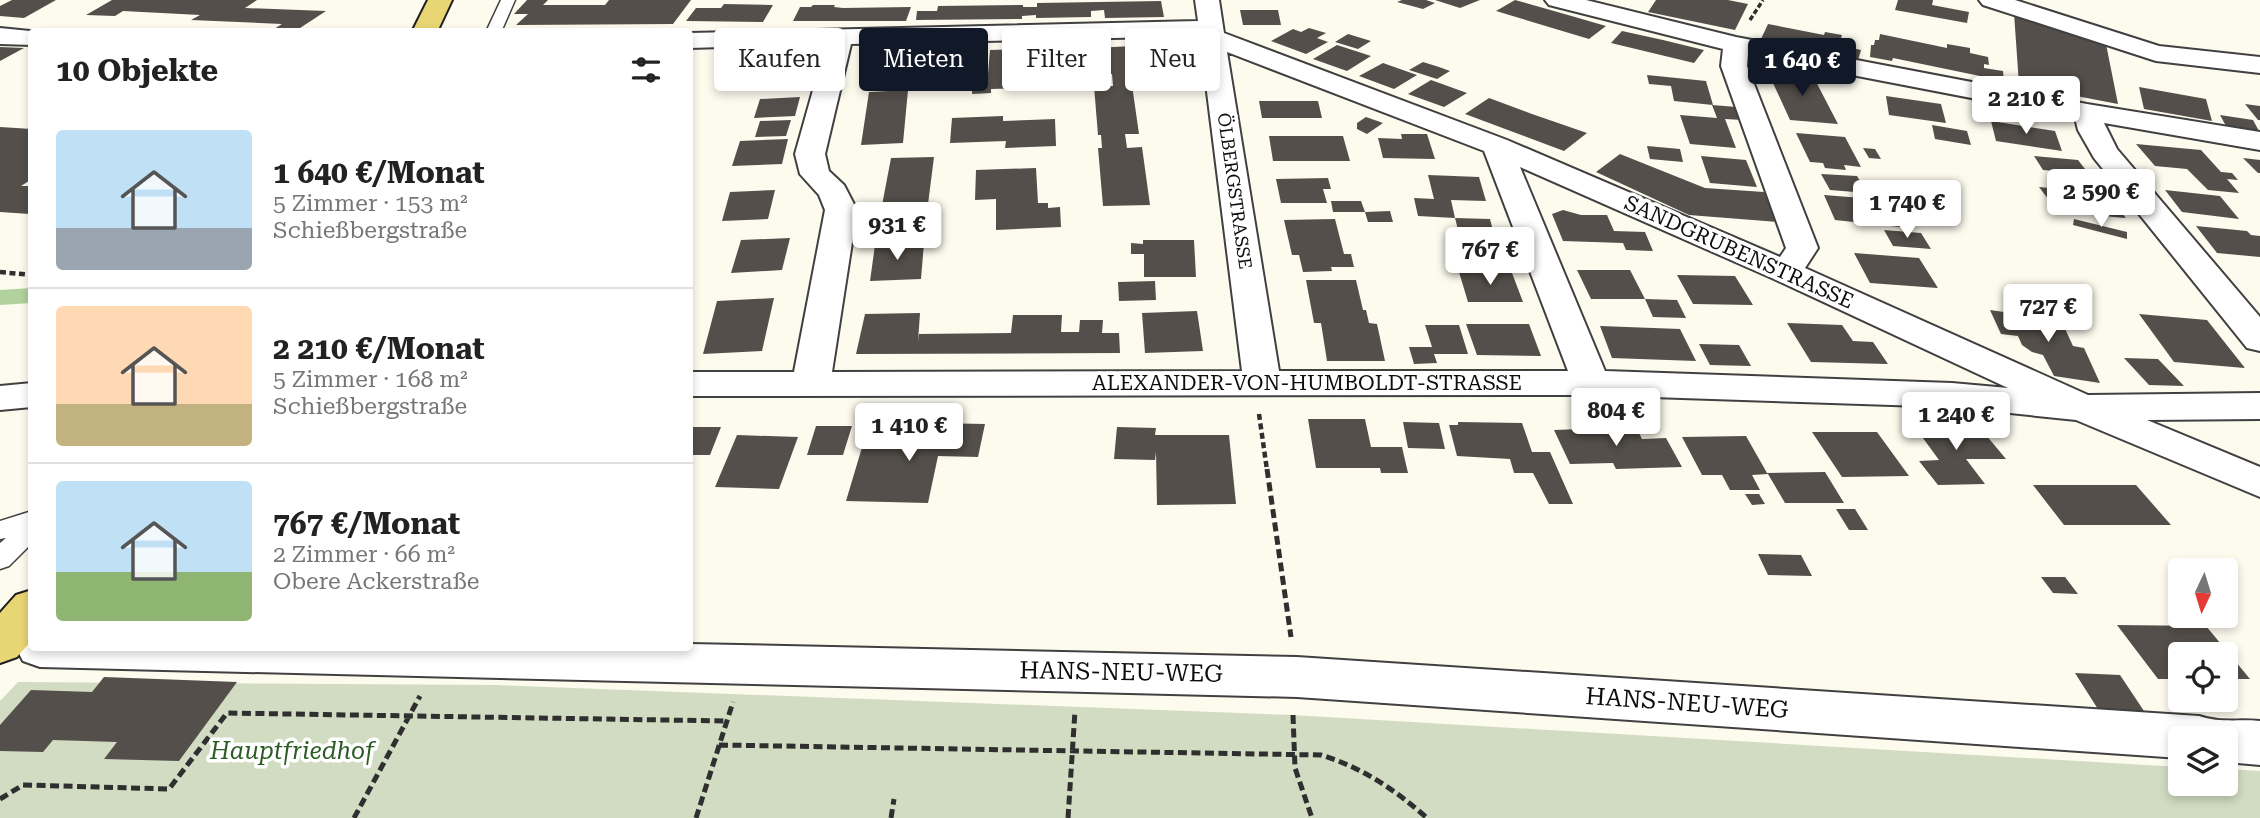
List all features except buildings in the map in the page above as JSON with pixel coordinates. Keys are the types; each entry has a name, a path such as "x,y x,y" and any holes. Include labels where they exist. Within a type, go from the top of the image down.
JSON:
{"main road":[{"path":"426,28 440,0"},
{"path":"0,645 28,613"}],"street":[{"path":"1557,0 1736,46 2087,112 2260,141"},
{"path":"1991,0 2156,53 2211,62 2260,65"},
{"path":"845,39 1210,22"},
{"name":"SANDGRUBENSTRASSE","path":"1210,22 1786,272 2083,408 2260,483"},
{"name":"ÖLBERGSTRASSE","path":"1210,22 1258,382"},
{"path":"0,36 28,37"},
{"path":"693,40 714,40"},
{"path":"1736,46 1734,66 1802,248 1786,272"},
{"path":"811,383 841,210 833,191 815,174 810,154 827,91"},
{"path":"2087,112 2092,130 2104,152 2260,340"},
{"path":"1497,146 1591,383"},
{"name":"ALEXANDER-VON-HUMBOLDT-STRASSE","path":"693,384 1591,383 1952,395 2083,408 2260,406"},
{"path":"0,645 28,647"},
{"name":"HANS-NEU-WEG","path":"212,651 1297,677 2168,736"},
{"path":"2238,741 2260,743"}],"lane":[{"path":"495,28 508,0"},
{"path":"0,530 28,521"},
{"path":"0,559 28,531"}],"path":[{"path":"1751,18 1763,0"},
{"path":"0,272 28,275"},
{"path":"1258,382 1297,677 1291,756 1297,781 1312,818"},
{"path":"354,818 442,655"},
{"path":"696,818 746,664"},
{"path":"1068,818 1077,671"},
{"path":"0,799 23,785 169,789 227,713 727,721"},
{"path":"719,745 1072,753 1321,755 1355,765 1386,781 1427,818"},
{"path":"891,818 894,799"}],"green space":[{"path":"28,288 28,303 0,305 0,290"},
{"name":"Hauptfriedhof","path":"18,682 494,685 1293,715 2168,766 2168,796 2238,796 2238,770 2260,771 2260,818 0,818 0,701"}]}
